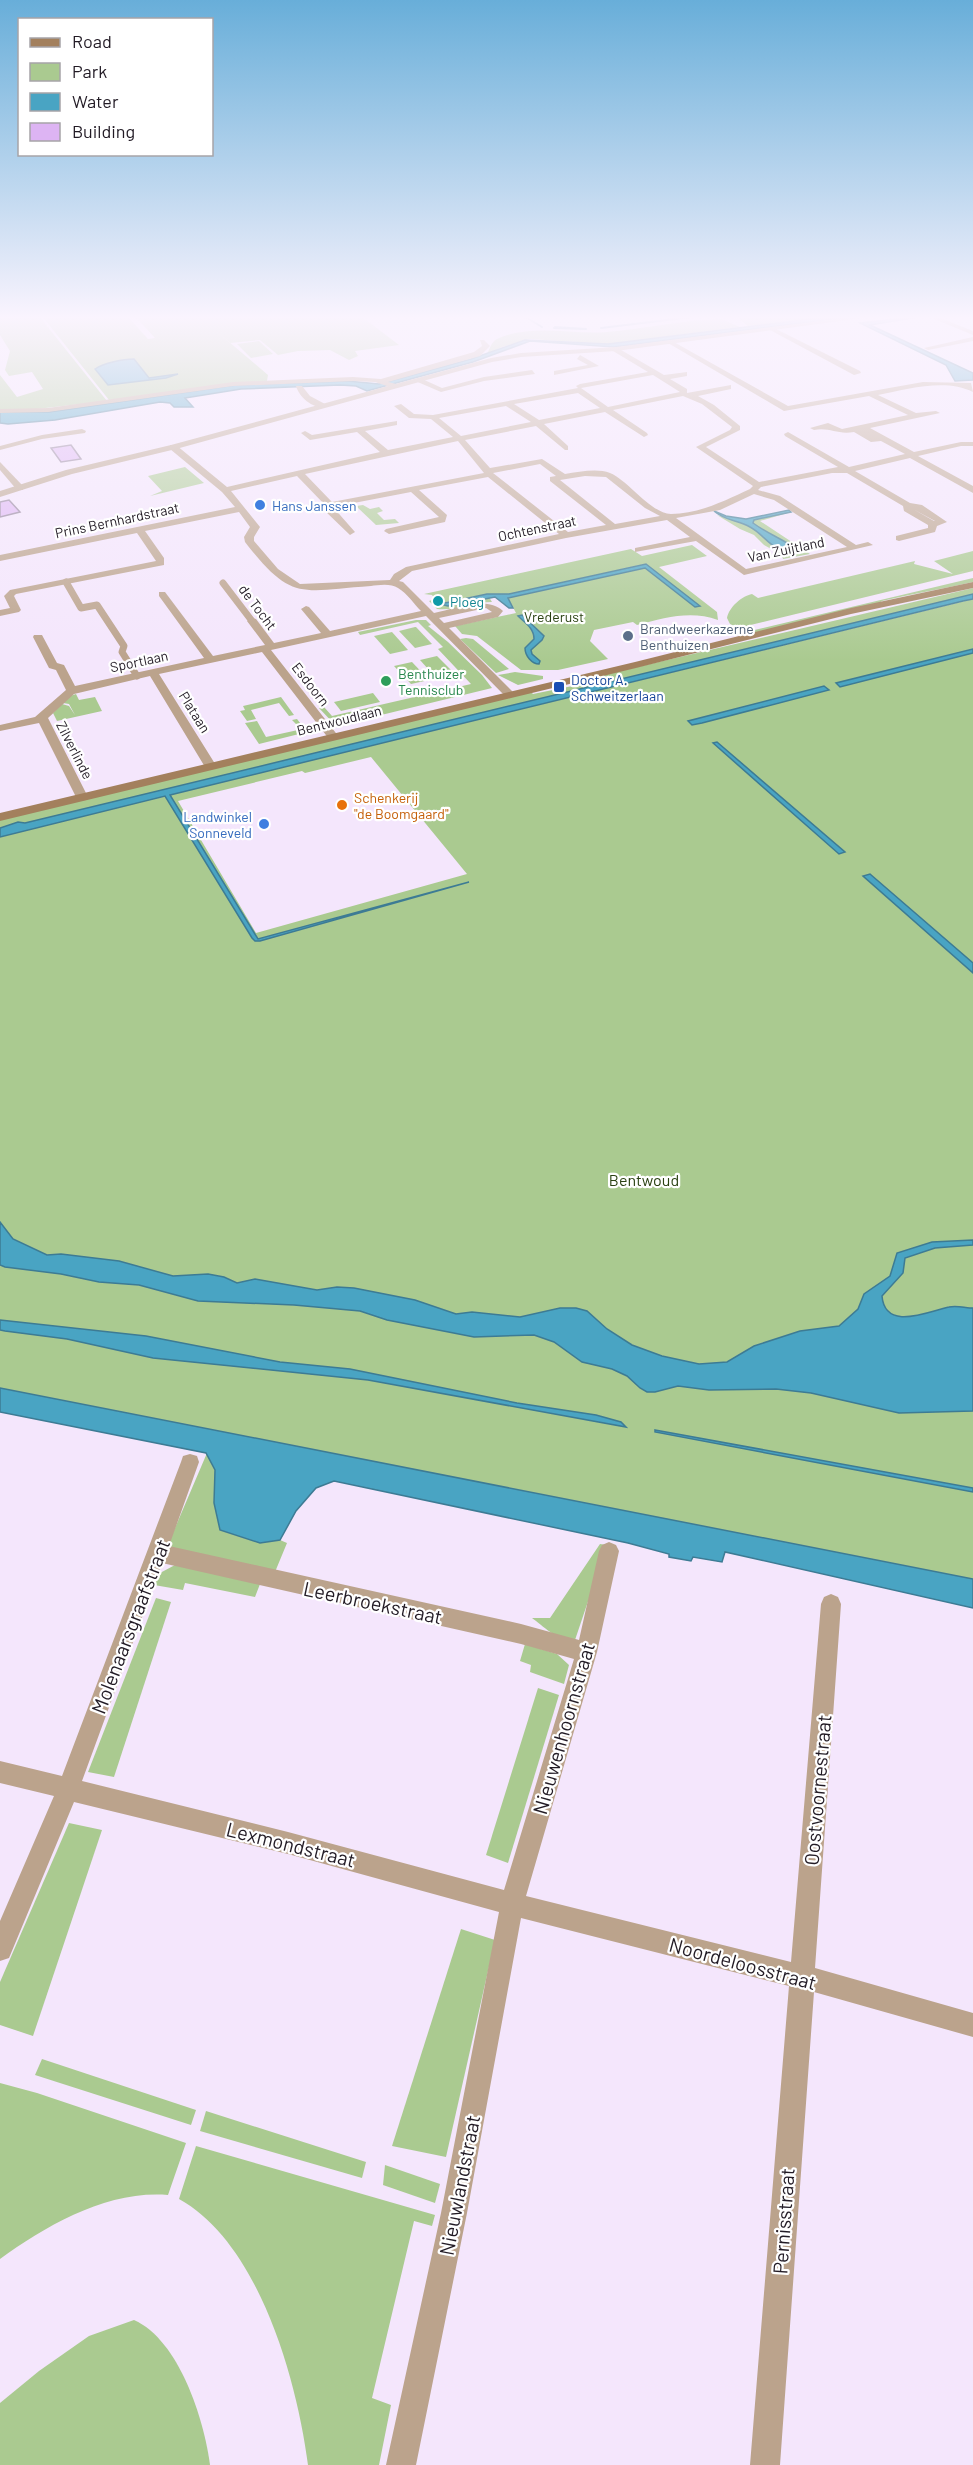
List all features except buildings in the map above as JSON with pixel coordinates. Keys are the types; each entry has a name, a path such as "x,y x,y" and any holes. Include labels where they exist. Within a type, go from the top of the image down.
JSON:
{"main road":[{"name":"Bentwoudlaan","path":"0,817 826,619 847,617 872,608 973,585"}],"street":[{"path":"0,448 42,437 82,431"},
{"path":"0,494 69,472 231,431"},
{"path":"305,433 310,438 347,431"},
{"path":"360,431 386,453"},
{"path":"450,431 489,472 566,535"},
{"path":"225,490 386,453 496,431"},
{"path":"547,431 565,448"},
{"path":"639,431 644,435"},
{"name":"Van Zuijtland","path":"734,431 701,444 701,448 755,488 777,498 855,548"},
{"path":"864,431 874,440 882,438 973,490"},
{"path":"788,434 907,505 919,507 943,522"},
{"path":"615,528 725,506 755,488 832,470 848,470 961,444 973,444"},
{"path":"173,447 225,490 255,527 249,537 250,542 284,582 307,588 394,582 404,586 509,694"},
{"name":"Ochtenstraat","path":"330,505 542,461 615,528"},
{"path":"0,465 20,488"},
{"path":"298,473 330,505 327,508 330,513 350,532"},
{"name":"Van Zuijtland","path":"558,478 585,473 608,475 648,506 669,517 744,572 868,545"},
{"path":"389,531 442,520 444,517 413,489"},
{"path":"907,505 907,509 933,524 955,519"},
{"name":"Prins Bernhardstraat","path":"0,558 240,509"},
{"path":"899,538 932,530 933,524"},
{"name":"Ochtenstraat","path":"394,582 397,576 409,569 566,535 615,528"},
{"path":"0,613 16,610 9,596 13,592 161,563 139,529"},
{"path":"638,550 697,538"},
{"path":"66,582 81,608 97,605 124,646 122,652 137,676"},
{"name":"de Tocht","path":"223,584 252,621 268,648"},
{"path":"162,594 211,660"},
{"name":"Sportlaan","path":"42,717 58,698 72,691 432,614 488,605 498,611 494,615 444,626"},
{"path":"306,609 328,635"},
{"path":"38,637 53,666 60,667 72,691"},
{"name":"Esdoorn","path":"268,648 333,737"},
{"name":"Plataan","path":"153,673 211,767"},
{"path":"0,728 42,717"},
{"name":"Zilverlinde","path":"42,717 82,797"},
{"name":"Molenaarsgraafstraat","path":"0,1949 68,1790 190,1462"},
{"name":"Nieuwenhoornstraat","path":"513,1904 573,1693 587,1652 609,1551"},
{"name":"Leerbroekstraat","path":"158,1553 521,1634 587,1652"},
{"name":"Oostvoornestraat","path":"802,1977 831,1604"},
{"name":"Lexmondstraat","path":"0,1772 288,1843 513,1904"},
{"name":"Noordeloosstraat","path":"513,1904 802,1977 973,2025"},
{"name":"Nieuwlandstraat","path":"401,2465 513,1904"},
{"name":"Pernisstraat","path":"765,2465 802,1977"}],"green space":[{"path":"185,467 204,483 150,496 162,491 148,476"},
{"path":"363,505 370,509 379,507 383,511 377,513 384,520 395,519 399,523 376,525 356,506"},
{"path":"791,512 760,521 810,554 783,559 782,555 764,545 754,535 717,515 748,525 764,536 780,537 771,536 752,523 754,520"},
{"name":"Vrederust","path":"692,545 707,556 659,567 717,612 718,620 687,615 637,625 633,622 594,630 590,641 608,659 558,670 521,670 477,636 462,634 455,626 516,613 508,598 645,568 695,607 700,606 645,564 509,594 487,594 441,603 448,606 489,597 492,602 451,609 437,609 429,601 435,599 432,595 424,594 631,549 642,556"},
{"path":"973,551 973,571 738,628 730,624 727,618 733,606 748,595 752,594 758,598 915,561 914,564 953,574 934,561"},
{"path":"973,578 973,582 882,601 878,604 752,634 746,632"},
{"name":"Bentwoud","path":"973,588 973,594 150,793 166,796 252,938 260,941 469,882 258,939 169,795 973,599 973,1579 0,1388 0,820 531,692 533,694 602,680 599,676","holes":["371,757 467,874 256,933 178,801"]},
{"path":"426,620 431,625 428,626 448,642 492,688 336,726 319,708 324,707 332,716 471,684 438,649 443,647 418,622 360,635 358,632"},
{"path":"416,627 432,644 415,648 399,631"},
{"path":"392,632 408,650 390,654 374,636"},
{"path":"460,639 473,639 509,669 496,673"},
{"path":"437,656 455,674 437,679 420,660"},
{"path":"412,662 429,680 411,684 394,666"},
{"path":"515,672 543,676 543,679 518,685 498,675"},
{"path":"373,693 380,702 341,711 334,702"},
{"path":"76,694 79,700 95,697 102,711 57,721 53,713 62,704 69,706 75,715 69,704 63,703"},
{"path":"281,697 294,715 289,716 279,703 251,710 256,719 247,721 240,711 245,710 243,706"},
{"path":"297,719 307,732 259,744 245,723 257,721 266,737 298,730 299,727 292,720"},
{"path":"207,1453 215,1470 214,1503 220,1530 260,1543 280,1540 287,1543 275,1572 171,1548 169,1542"},
{"path":"600,1544 607,1545 575,1640 564,1639 532,1618 550,1618"},
{"path":"175,1565 260,1584 255,1597 185,1583 183,1590 154,1585 160,1573"},
{"path":"156,1598 171,1602 114,1777 88,1772"},
{"path":"525,1644 557,1654 569,1665 564,1684 530,1672 531,1665 520,1661"},
{"path":"538,1688 559,1695 508,1863 486,1855"},
{"path":"69,1823 102,1830 33,2036 0,2025 0,1982"},
{"path":"461,1929 495,1940 446,2157 392,2146"},
{"path":"42,2059 196,2110 191,2125 35,2075"},
{"path":"0,2083 37,2093 186,2143 168,2195 123,2198 79,2212 58,2222 0,2259"},
{"path":"206,2111 366,2162 362,2178 200,2131"},
{"path":"196,2146 435,2215 432,2226 414,2221 372,2398 391,2405 379,2465 308,2465 303,2431 283,2355 252,2280 231,2247 207,2220 179,2199"},
{"path":"385,2165 440,2184 435,2203 383,2185"},
{"path":"134,2320 150,2330 164,2345 187,2383 202,2426 210,2465 0,2465 0,2403 39,2371 89,2336"}],"water":[{"path":"789,510 791,512 754,520 753,523 798,550 790,551 776,548 750,527 723,517 714,511 726,516 746,519"},
{"path":"646,564 700,606 695,607 645,568 508,598 513,608 509,608 495,597 448,606 440,604 487,594 509,594"},
{"path":"973,594 973,599 170,795 258,939 469,882 260,941 252,938 165,796 0,837 0,828 18,822 25,823"},
{"path":"522,615 544,636 531,650 540,661 539,664 531,661 526,654 525,648 534,639 534,635 529,626 518,616"},
{"path":"973,649 973,653 840,687 836,683"},
{"path":"824,686 829,690 702,723 692,725 688,721"},
{"path":"717,742 845,852 839,854 713,743"},
{"path":"870,874 973,963 973,973 863,876"},
{"path":"0,1222 13,1239 47,1255 61,1254 119,1261 173,1276 208,1274 224,1277 237,1283 255,1279 317,1290 337,1287 354,1288 415,1300 456,1314 472,1312 520,1317 560,1308 576,1308 587,1311 607,1329 632,1345 662,1356 699,1364 727,1362 754,1346 800,1331 839,1326 858,1309 864,1294 890,1276 897,1253 932,1242 973,1240 973,1245 935,1248 905,1258 903,1273 882,1296 885,1307 891,1313 899,1316 920,1315 952,1306 973,1308 973,1411 899,1413 811,1393 776,1389 709,1390 678,1386 647,1392 627,1376 612,1369 582,1362 554,1342 534,1335 474,1337 387,1320 360,1311 294,1305 198,1301 139,1285 99,1282 61,1274 5,1267 0,1265"},
{"path":"0,1320 146,1336 280,1362 350,1369 517,1403 596,1415 621,1422 626,1427 368,1380 153,1358 67,1339 0,1330"},
{"path":"0,1388 973,1579 973,1608 725,1552 722,1562 693,1557 691,1561 669,1557 669,1554 628,1543 334,1481 316,1488 296,1511 280,1540 260,1543 220,1530 214,1503 215,1470 206,1453 0,1412"},
{"path":"655,1430 973,1488 973,1492 655,1432"}],"place":[{"name":"Hans Janssen","path":"260,505"},
{"name":"Ploeg","path":"438,601"},
{"name":"Brandweerkazerne Benthuizen","path":"628,636"},
{"name":"Benthuizer Tennisclub","path":"386,681"},
{"name":"Doctor A. Schweitzerlaan","path":"559,687"},
{"name":"Schenkerij \"de Boomgaard\"","path":"342,805"},
{"name":"Landwinkel Sonneveld","path":"264,824"}]}
